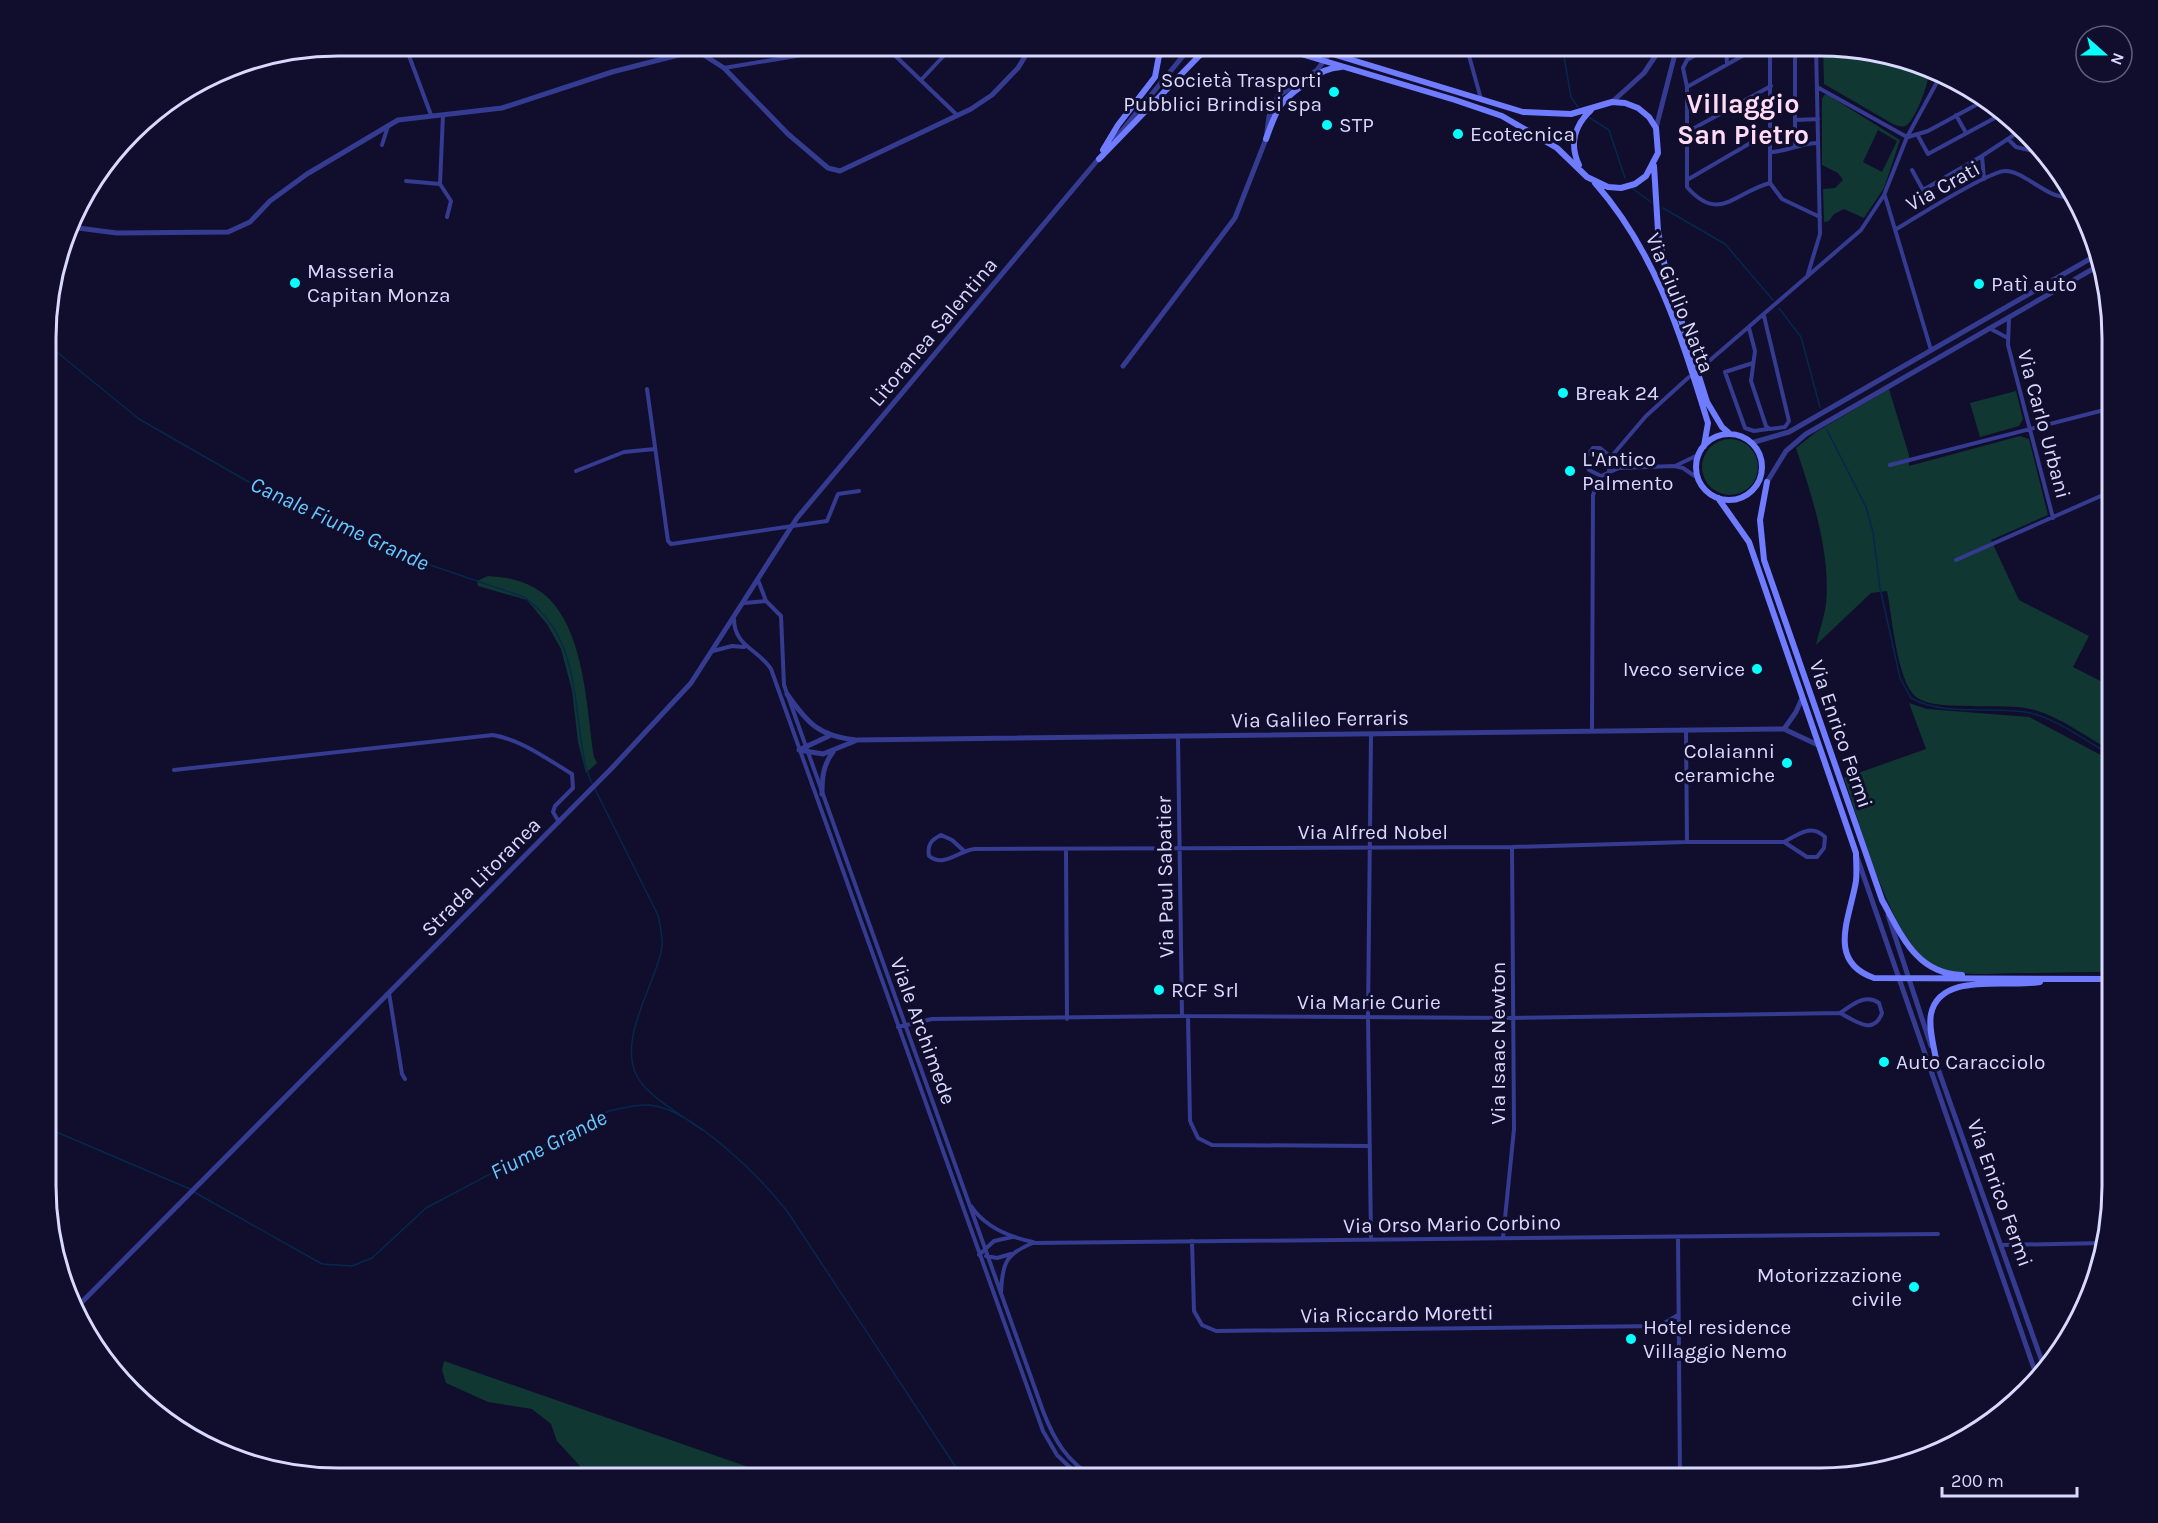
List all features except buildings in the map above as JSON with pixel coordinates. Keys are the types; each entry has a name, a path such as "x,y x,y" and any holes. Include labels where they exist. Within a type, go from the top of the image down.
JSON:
{"main road":[{"path":"1099,159 1118,124 1155,77 1160,56"},
{"path":"1099,159 1199,56"},
{"path":"1306,56 1320,64 1319,71"},
{"path":"1308,56 1502,116 1557,148 1595,183 1608,187 1628,186 1646,176 1654,165 1659,140 1656,128 1638,108 1625,103 1612,102 1592,110 1571,114 1540,115 1481,100 1338,56"},
{"path":"1345,56 1354,61"},
{"path":"1266,139 1275,114 1284,98 1319,71 1347,67"},
{"path":"1581,170 1575,157 1574,137 1582,119 1592,110"},
{"name":"Via Giulio Natta","path":"1654,165 1658,231 1666,272 1707,402 1717,421 1730,434"},
{"name":"Via Giulio Natta","path":"1595,183 1630,226 1653,269 1708,423 1704,446"},
{"path":"1754,488 1761,470 1761,460 1751,443 1730,434 1720,436 1704,446 1700,453 1696,466 1699,479 1709,493 1718,498 1738,499 1767,482 1761,470"},
{"name":"Via Enrico Fermi","path":"1767,482 1760,519 1764,560 1882,900"},
{"name":"Via Enrico Fermi","path":"1718,498 1729,510 1749,542 1856,853"},
{"path":"1856,853 1856,878 1844,942 1846,954 1852,966 1861,973 1883,978 2102,979"},
{"path":"1882,900 1904,941 1925,964 1937,970 1956,975 2027,976 2055,980"},
{"path":"1937,1065 1931,1015 1942,994 1961,985 2024,984 2055,980"}],"street":[{"path":"409,56 431,115"},
{"path":"78,228 117,233 228,232 250,222 270,201 307,174 388,126 409,117 502,108 636,65 673,56"},
{"path":"705,56 724,68 788,134 834,170 840,171 993,96 1005,84 1024,56"},
{"path":"724,68 796,56"},
{"path":"896,56 957,115"},
{"path":"921,80 944,56"},
{"path":"1099,159 1183,56"},
{"path":"1319,71 1329,56"},
{"path":"1469,56 1481,100"},
{"path":"1612,102 1644,73 1655,56"},
{"path":"1656,128 1674,56"},
{"path":"1695,56 1684,63 1687,87 1687,187 1698,200 1717,206 1770,183"},
{"path":"1727,56 1727,64"},
{"path":"1687,87 1742,56"},
{"path":"1770,56 1772,152 1770,183 1782,199 1820,217"},
{"path":"1795,56 1795,147"},
{"path":"1806,279 1816,253 1820,217 1816,56"},
{"path":"1701,368 1862,230 1884,195 1907,137 1937,81"},
{"path":"1687,132 1771,86"},
{"path":"1817,87 1907,137 1978,104"},
{"path":"443,114 440,184 452,201 447,217"},
{"path":"1956,116 1966,133"},
{"path":"1917,134 1928,154 1996,117"},
{"path":"1796,120 1818,119"},
{"path":"382,145 388,126"},
{"path":"1687,180 1772,131"},
{"path":"1912,170 1923,190 2015,134"},
{"path":"1123,366 1235,218 1266,139"},
{"path":"2008,139 2016,147 2031,151"},
{"path":"1772,152 1818,143"},
{"path":"1982,156 1984,179"},
{"name":"Litoranea Salentina","path":"792,525 1099,159"},
{"name":"Via Crati","path":"1895,230 1984,179 2004,171 2015,173 2060,197 2065,196"},
{"path":"406,181 440,184"},
{"path":"1884,195 1930,350"},
{"path":"1751,443 1789,432 2091,259"},
{"name":"Via Enrico Fermi","path":"1767,482 1786,451 1806,434 2094,268"},
{"path":"1753,363 1725,372 1745,428 1754,431 1785,427 1789,420 1764,315"},
{"name":"Via Carlo Urbani","path":"2009,316 2006,338 2053,518"},
{"path":"1749,328 1755,351 1751,381 1768,429"},
{"name":"Via Carlo Urbani","path":"1989,328 2006,338"},
{"path":"1609,470 1611,457 1646,416 1689,377"},
{"path":"647,389 668,541 671,544 826,521 838,495 859,491"},
{"path":"1890,465 2102,410"},
{"path":"576,471 624,452 655,448"},
{"path":"1601,476 1589,470 1586,457 1593,448 1600,448 1611,457"},
{"path":"1674,466 1700,453"},
{"path":"1592,730 1593,495 1601,476 1609,470 1634,466 1674,466 1683,468 1699,479"},
{"path":"1956,560 2102,496"},
{"name":"Strada Litoranea","path":"81,1302 559,822 691,682 744,603 792,525"},
{"name":"Viale Archimede","path":"758,579 766,601 778,610 783,625 782,665 787,694 987,1256 1054,1439 1072,1462 1081,1468"},
{"path":"744,603 766,601"},
{"name":"Viale Archimede","path":"734,618 735,633 746,647 764,658 771,669 1043,1431 1057,1455 1071,1468"},
{"path":"713,651 732,646 746,647"},
{"name":"Via Galileo Ferraris","path":"787,694 801,716 829,736 856,740 1784,729"},
{"path":"1802,698 1796,712 1784,729 1818,746"},
{"path":"1686,729 1687,842"},
{"path":"174,770 493,735 507,738 532,750 572,774 573,788 555,806 553,812 559,822"},
{"path":"1371,735 1368,1016 1371,1240"},
{"path":"806,749 829,736"},
{"name":"Via Paul Sabatier","path":"1178,737 1182,1016"},
{"name":"Via Galileo Ferraris","path":"799,750 806,749 823,754 856,740"},
{"path":"822,794 824,768 834,750"},
{"name":"Via Alfred Nobel","path":"963,850 952,840 941,836 930,842 927,848 929,856 935,860 950,859 963,850 1066,851 1180,847 1512,847 1784,842 1810,830 1819,832 1824,837 1824,848 1817,856 1807,857 1784,842"},
{"name":"Via Isaac Newton","path":"1503,1238 1514,1129 1512,847"},
{"path":"1066,851 1066,1019"},
{"name":"Via Enrico Fermi","path":"1856,853 2034,1369"},
{"name":"Via Enrico Fermi","path":"1882,900 1937,1065 2041,1360"},
{"path":"389,993 402,1074 405,1079"},
{"name":"Via Marie Curie","path":"898,1027 932,1019 1182,1016 1512,1018 1840,1014 1864,1026 1872,1026 1878,1023 1882,1013 1879,1003 1867,999 1855,1003 1840,1014"},
{"path":"1188,1016 1190,1121 1198,1138 1212,1145 1370,1146"},
{"path":"966,1197 981,1218 1012,1236 1033,1243"},
{"name":"Via Orso Mario Corbino","path":"1011,1254 1033,1243 1938,1234"},
{"path":"980,1255 994,1241 1012,1236"},
{"path":"1678,1237 1680,1468"},
{"name":"Via Riccardo Moretti","path":"1192,1241 1194,1311 1202,1325 1216,1331 1660,1326 1678,1335"},
{"path":"2001,1245 2096,1244"},
{"path":"980,1255 996,1258 1011,1254"},
{"path":"1001,1294 1003,1270 1011,1254"},
{"path":"1660,1326 1678,1314"}],"green space":[{"path":"1823,56 1875,61 1928,77 1914,116 1904,126 1893,124 1824,84"},
{"path":"1824,95 1828,95 1900,140 1884,188 1864,218 1844,209 1834,214 1829,221 1824,222 1823,189 1835,188 1843,180 1838,173 1822,165 1822,99","holes":["1878,130 1897,141 1882,172 1863,162"]},
{"path":"1889,389 1909,455 1909,466 2020,436 2029,439 2048,515 1991,540 2019,600 2089,636 2073,667 2102,682 2102,745 2065,723 2035,710 2007,706 1939,705 1916,697 1904,677 1900,663 1887,591 1871,593 1816,645 1826,604 1826,565 1814,505 1796,448 1816,432"},
{"path":"2016,391 2023,419 2019,426 1980,437 1970,403"},
{"path":"1725,439 1735,439 1750,447 1756,456 1758,467 1756,478 1750,487 1735,495 1725,495 1714,490 1707,483 1702,472 1702,462 1707,451 1714,444"},
{"path":"488,576 511,579 533,587 550,600 563,618 573,639 580,663 594,757 597,763 586,773 578,742 572,690 561,649 547,624 527,600 478,586 477,581"},
{"path":"1909,703 1927,709 2029,717 2102,756 2102,972 1967,974 1940,969 1923,959 1908,939 1881,885 1844,778 1926,749"},
{"path":"444,1361 751,1468 582,1468 557,1441 551,1424 532,1409 488,1402 446,1383 442,1370"}],"waterway":[{"path":"1564,56 1571,97 1578,107"},
{"path":"1590,118 1609,130 1625,178"},
{"path":"1632,188 1651,202"},
{"path":"1663,208 1725,244 1773,300"},
{"path":"1779,308 1801,337 1820,407"},
{"name":"Canale Fiume Grande","path":"56,351 139,419 247,481 336,519 355,533 401,555 524,597 540,610 561,641 572,676 584,759 592,783"},
{"path":"1827,430 1866,507 1873,532 1880,588 1900,678 1911,698 1924,704 1953,709 2011,710 2036,714 2070,730 2102,750"},
{"name":"Canale Fiume Grande","path":"594,787 658,915 661,931 662,947 658,962 633,1035 631,1053 634,1070 649,1092 702,1130"},
{"name":"Fiume Grande","path":"194,1192 322,1264 352,1266 372,1258 426,1208 609,1111 645,1105 667,1110 686,1119 725,1147 787,1211 956,1468"},
{"name":"Fiume Grande","path":"56,1132 190,1189"}],"place":[{"name":"Società Trasporti Pubblici Brindisi spa","path":"1334,92"},
{"name":"STP","path":"1327,125"},
{"name":"Ecotecnica","path":"1458,134"},
{"name":"Masseria Capitan Monza","path":"295,283"},
{"name":"Patì auto","path":"1979,284"},
{"name":"Break 24","path":"1563,393"},
{"name":"L'Antico Palmento","path":"1570,471"},
{"name":"Iveco service","path":"1757,669"},
{"name":"Colaianni ceramiche","path":"1787,763"},
{"name":"RCF Srl","path":"1159,990"},
{"name":"Auto Caracciolo","path":"1884,1062"},
{"name":"Motorizzazione civile","path":"1914,1287"},
{"name":"Hotel residence Villaggio Nemo","path":"1631,1339"}],"district":[{"name":"Villaggio San Pietro","path":"1743,120"}]}
